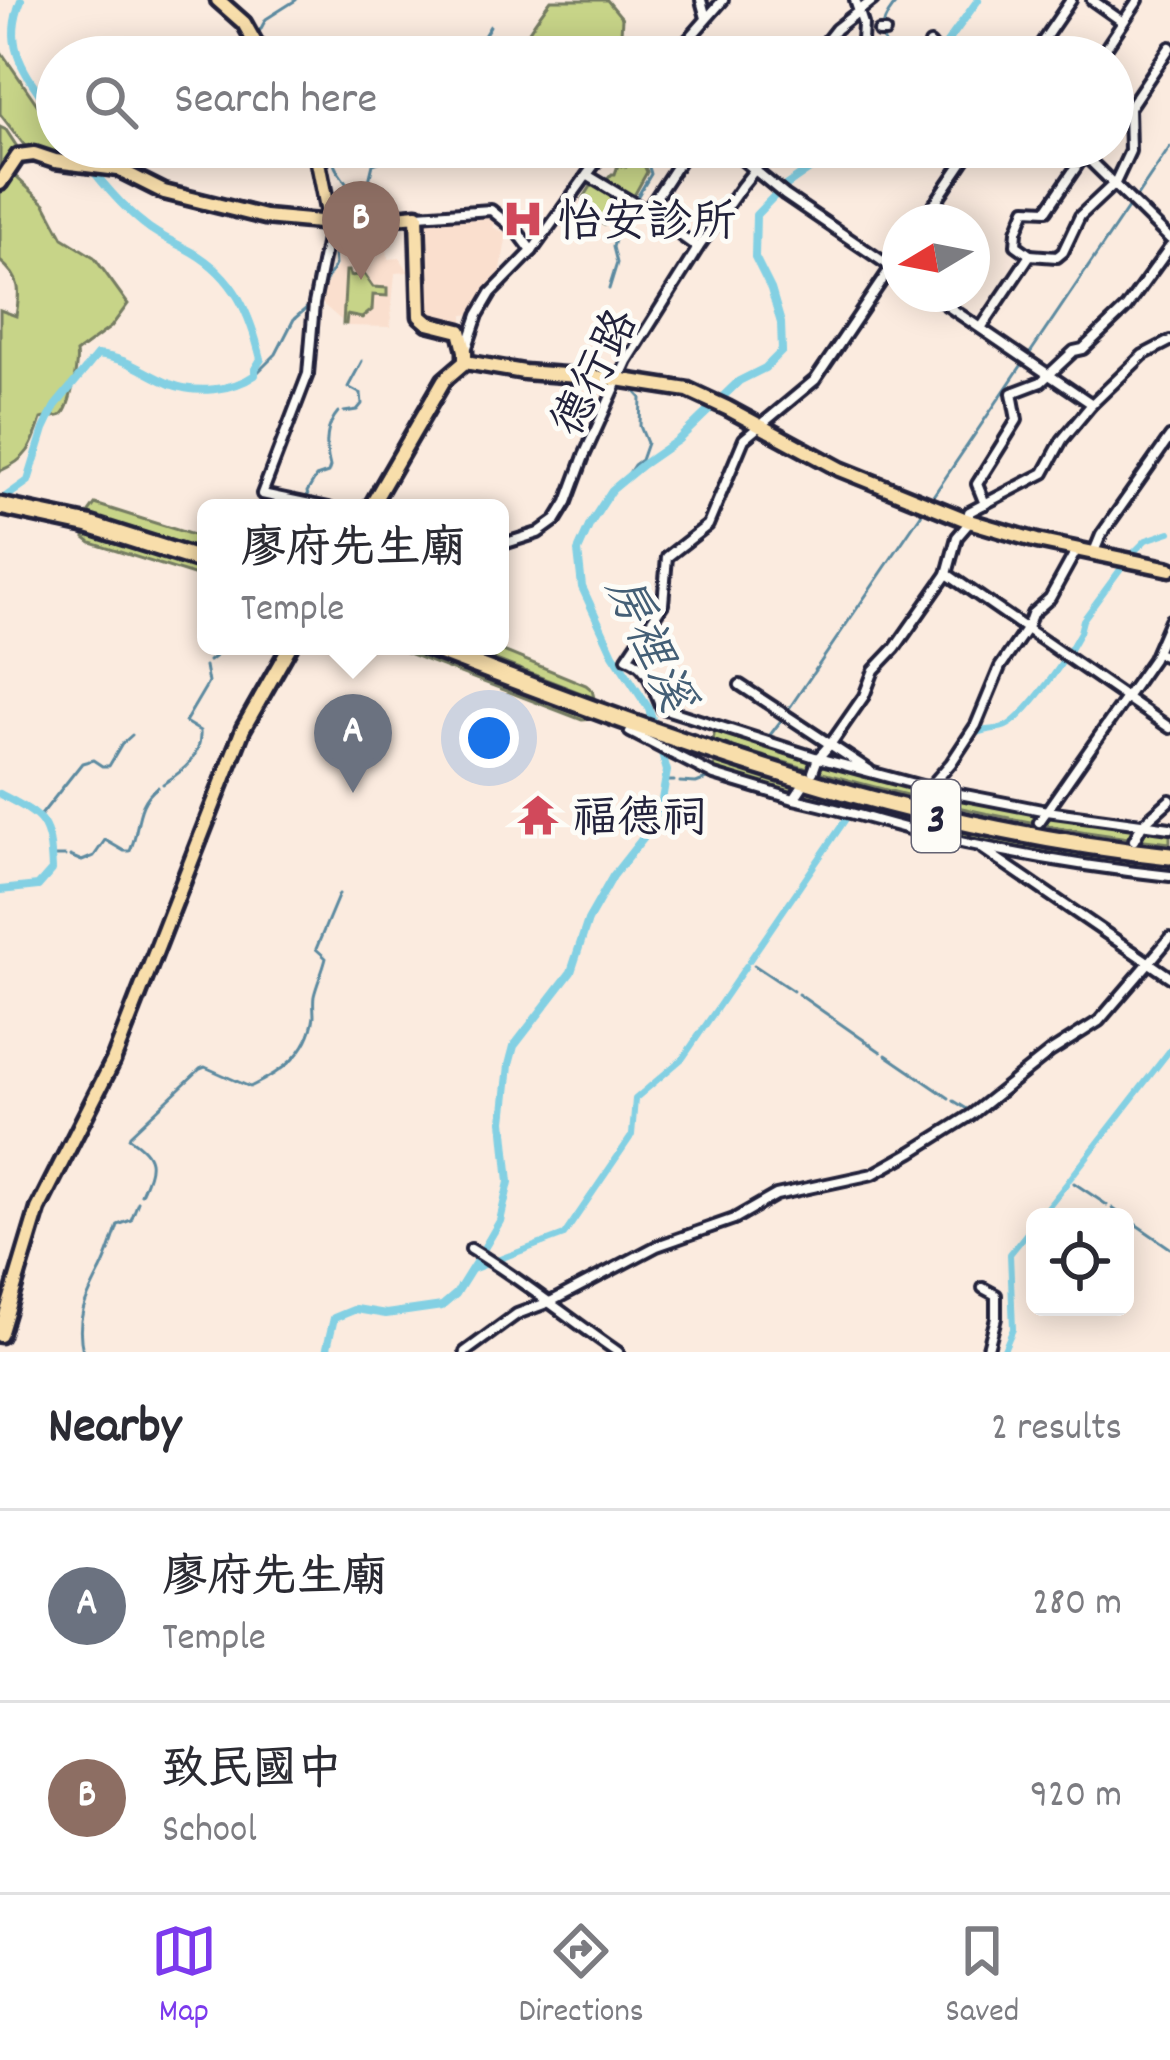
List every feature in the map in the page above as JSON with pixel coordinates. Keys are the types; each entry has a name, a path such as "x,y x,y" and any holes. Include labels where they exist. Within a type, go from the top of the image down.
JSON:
{"highway":[{"path":"0,503 90,522 197,555"},
{"name":"3","path":"451,655 773,766 915,804 1170,852"},
{"name":"3","path":"469,655 584,703"}],"main road":[{"path":"218,0 252,36"},
{"path":"0,182 18,156 36,154"},
{"path":"105,168 179,196 265,217 338,222 416,215 420,316 428,323 460,331 465,357"},
{"path":"321,168 338,222"},
{"path":"465,357 568,377 676,387 709,398 840,469 970,521 1170,569"},
{"path":"375,499 444,380 465,357"},
{"path":"0,1335 38,1209 108,1074 243,729 285,655"}],"street":[{"path":"701,0 706,18"},
{"path":"691,36 723,0"},
{"path":"855,0 863,36"},
{"path":"830,36 873,0"},
{"path":"1046,36 1071,0"},
{"path":"1092,0 1123,22"},
{"path":"1114,36 1138,0"},
{"path":"1134,102 1170,47"},
{"path":"465,357 481,308 532,251 592,168"},
{"path":"647,211 675,168"},
{"path":"752,168 882,260"},
{"path":"934,204 959,168"},
{"path":"1076,168 1047,210 1026,208 1016,244 1030,255 1058,257 1080,216 1115,183 1122,168"},
{"path":"985,504 977,484 1017,420 1012,393 1041,382 1126,308 1169,238 1099,168"},
{"name":"德行路","path":"509,544 556,520 617,380 698,248 754,170"},
{"path":"587,175 698,248"},
{"path":"416,215 491,210 532,251"},
{"path":"286,499 262,494 308,374 314,301 338,222"},
{"path":"981,328 1030,255"},
{"path":"882,289 815,380 744,439 708,525 668,557 663,604 627,658 644,668 662,708 818,758 929,788 1170,828"},
{"path":"957,312 1092,404"},
{"path":"813,772 818,758 864,696 880,661 896,648 947,574 957,537 970,521 969,512 1044,473 1062,440 1092,404 1143,355 1169,342"},
{"path":"1094,552 1170,437"},
{"path":"929,788 976,725 1000,667 1028,628 1032,614 1050,598 1077,550"},
{"path":"947,574 1170,728"},
{"path":"1040,822 1156,653 1170,620"},
{"path":"1156,653 1170,658"},
{"path":"740,685 878,775"},
{"path":"630,732 725,779 794,799 978,846 1170,876"},
{"path":"794,799 802,787"},
{"path":"1134,840 1142,825 1170,800"},
{"path":"978,846 1170,977"},
{"path":"1112,870 1121,858"},
{"path":"465,1352 517,1314 657,1246 734,1219 776,1195 873,1174 893,1163 971,1114 1100,1021 1170,938"},
{"path":"472,1249 552,1301 618,1352"},
{"path":"983,1288 996,1295 997,1318 987,1352"}],"shaded area":[{"path":"492,214 494,228 507,233 500,276 473,314 463,315 463,326 432,318 426,313 422,219"},
{"path":"398,221 387,247 388,259 400,258 409,272 395,273 390,327 348,326 320,302 322,288 337,267 336,238 342,227"}],"green space":[{"path":"551,0 607,0 622,18 617,36 526,36"},
{"path":"0,50 36,103 36,152 28,150 0,114"},
{"path":"0,127 21,153 13,174 45,204 63,238 94,257 128,304 111,327 76,353 73,385 62,415 41,419 28,451 0,471 0,310 16,316 18,292 16,280 0,261"},
{"path":"617,168 645,168 647,172 630,203 617,195 604,225 588,216 594,208 583,199 595,180 602,185"},
{"path":"346,271 350,276 364,274 373,287 387,288 387,296 373,295 372,310 362,318 347,315 343,324"},
{"path":"95,504 197,536 197,548 87,515"},
{"path":"85,531 197,564 197,576 91,543"},
{"path":"509,653 586,685 594,698 483,655"},
{"path":"413,655 435,655 594,717 582,720"},
{"path":"715,729 864,775 1170,830 1170,843 1054,826 882,789 713,741"},
{"path":"717,761 828,796 941,824 1170,861 1170,871 1049,854 930,829 717,771 713,768"}],"waterway":[{"path":"21,0 15,18 16,49 36,89"},
{"path":"261,36 266,19 296,0"},
{"path":"884,36 888,14 899,0"},
{"name":"房裡溪","path":"952,36 978,0"},
{"path":"484,36 490,26"},
{"path":"1135,199 1170,147"},
{"path":"0,501 28,481 55,406 97,355 127,363 170,384 202,390 246,380 255,375 261,359 246,312 230,285 207,262 134,216 91,168"},
{"path":"336,168 350,190 344,216"},
{"path":"351,203 369,181 372,168"},
{"path":"636,199 651,174 649,168"},
{"name":"房裡溪","path":"656,732 649,709 613,654 582,587 578,551 612,490 678,440 739,381 765,368 782,351 781,323 755,257 756,215 811,168"},
{"path":"1028,356 1130,205"},
{"path":"609,289 617,263 613,247 630,207"},
{"path":"319,294 335,265 341,225"},
{"path":"255,375 276,354 294,319 309,306"},
{"path":"612,318 616,327"},
{"path":"615,334 621,365"},
{"path":"344,412 362,404 361,394 348,387 362,361"},
{"path":"931,499 1023,363"},
{"path":"625,479 641,460 647,443 640,426 641,398 629,385"},
{"path":"309,499 307,492 316,477 328,473 327,438 338,412"},
{"path":"788,710 924,510"},
{"path":"1068,653 1083,620 1130,556 1146,540 1170,532"},
{"path":"209,661 217,655"},
{"path":"972,736 1015,720 1065,658"},
{"path":"163,784 184,768 198,748 200,731 185,722 208,683 205,666"},
{"path":"767,739 783,718"},
{"path":"41,815 82,763 93,760 109,766 132,735"},
{"name":"房裡溪","path":"326,1352 334,1318 356,1309 386,1314 442,1306 456,1294 500,1221 509,1182 503,1121 514,1046 571,972 588,920 613,876 650,829 667,771 660,746"},
{"path":"937,788 951,767"},
{"path":"680,782 709,778"},
{"path":"666,781 674,781"},
{"path":"70,856 82,861 94,856 105,840 130,851 142,808 158,787"},
{"path":"0,794 41,821 49,839 52,870 38,886 0,890"},
{"path":"749,961 848,816"},
{"path":"51,856 65,856"},
{"path":"141,1194 150,1162 130,1135 200,1069 250,1087 283,1068 300,1051 311,1029 314,996 326,958 316,949 339,894"},
{"path":"754,965 793,991"},
{"path":"632,1135 635,1099 683,1058 746,966"},
{"path":"798,994 881,1052"},
{"path":"1069,1180 1170,1050"},
{"path":"886,1055 949,1098"},
{"path":"954,1101 967,1109"},
{"path":"497,1260 564,1235 630,1138"},
{"path":"1047,1208 1067,1183"},
{"path":"1074,1183 1107,1205"},
{"path":"83,1352 80,1329 87,1300 118,1225 131,1220 138,1202"},
{"path":"1134,1223 1170,1248"},
{"path":"1003,1352 1013,1329 1010,1254 1026,1234"},
{"path":"472,1270 485,1265"}],"place":[{"name":"怡安診所","path":"523,219"},
{"name":"致民國中","path":"361,280"},
{"name":"廖府先生廟","path":"353,793"},
{"name":"福德祠","path":"538,815"}]}
